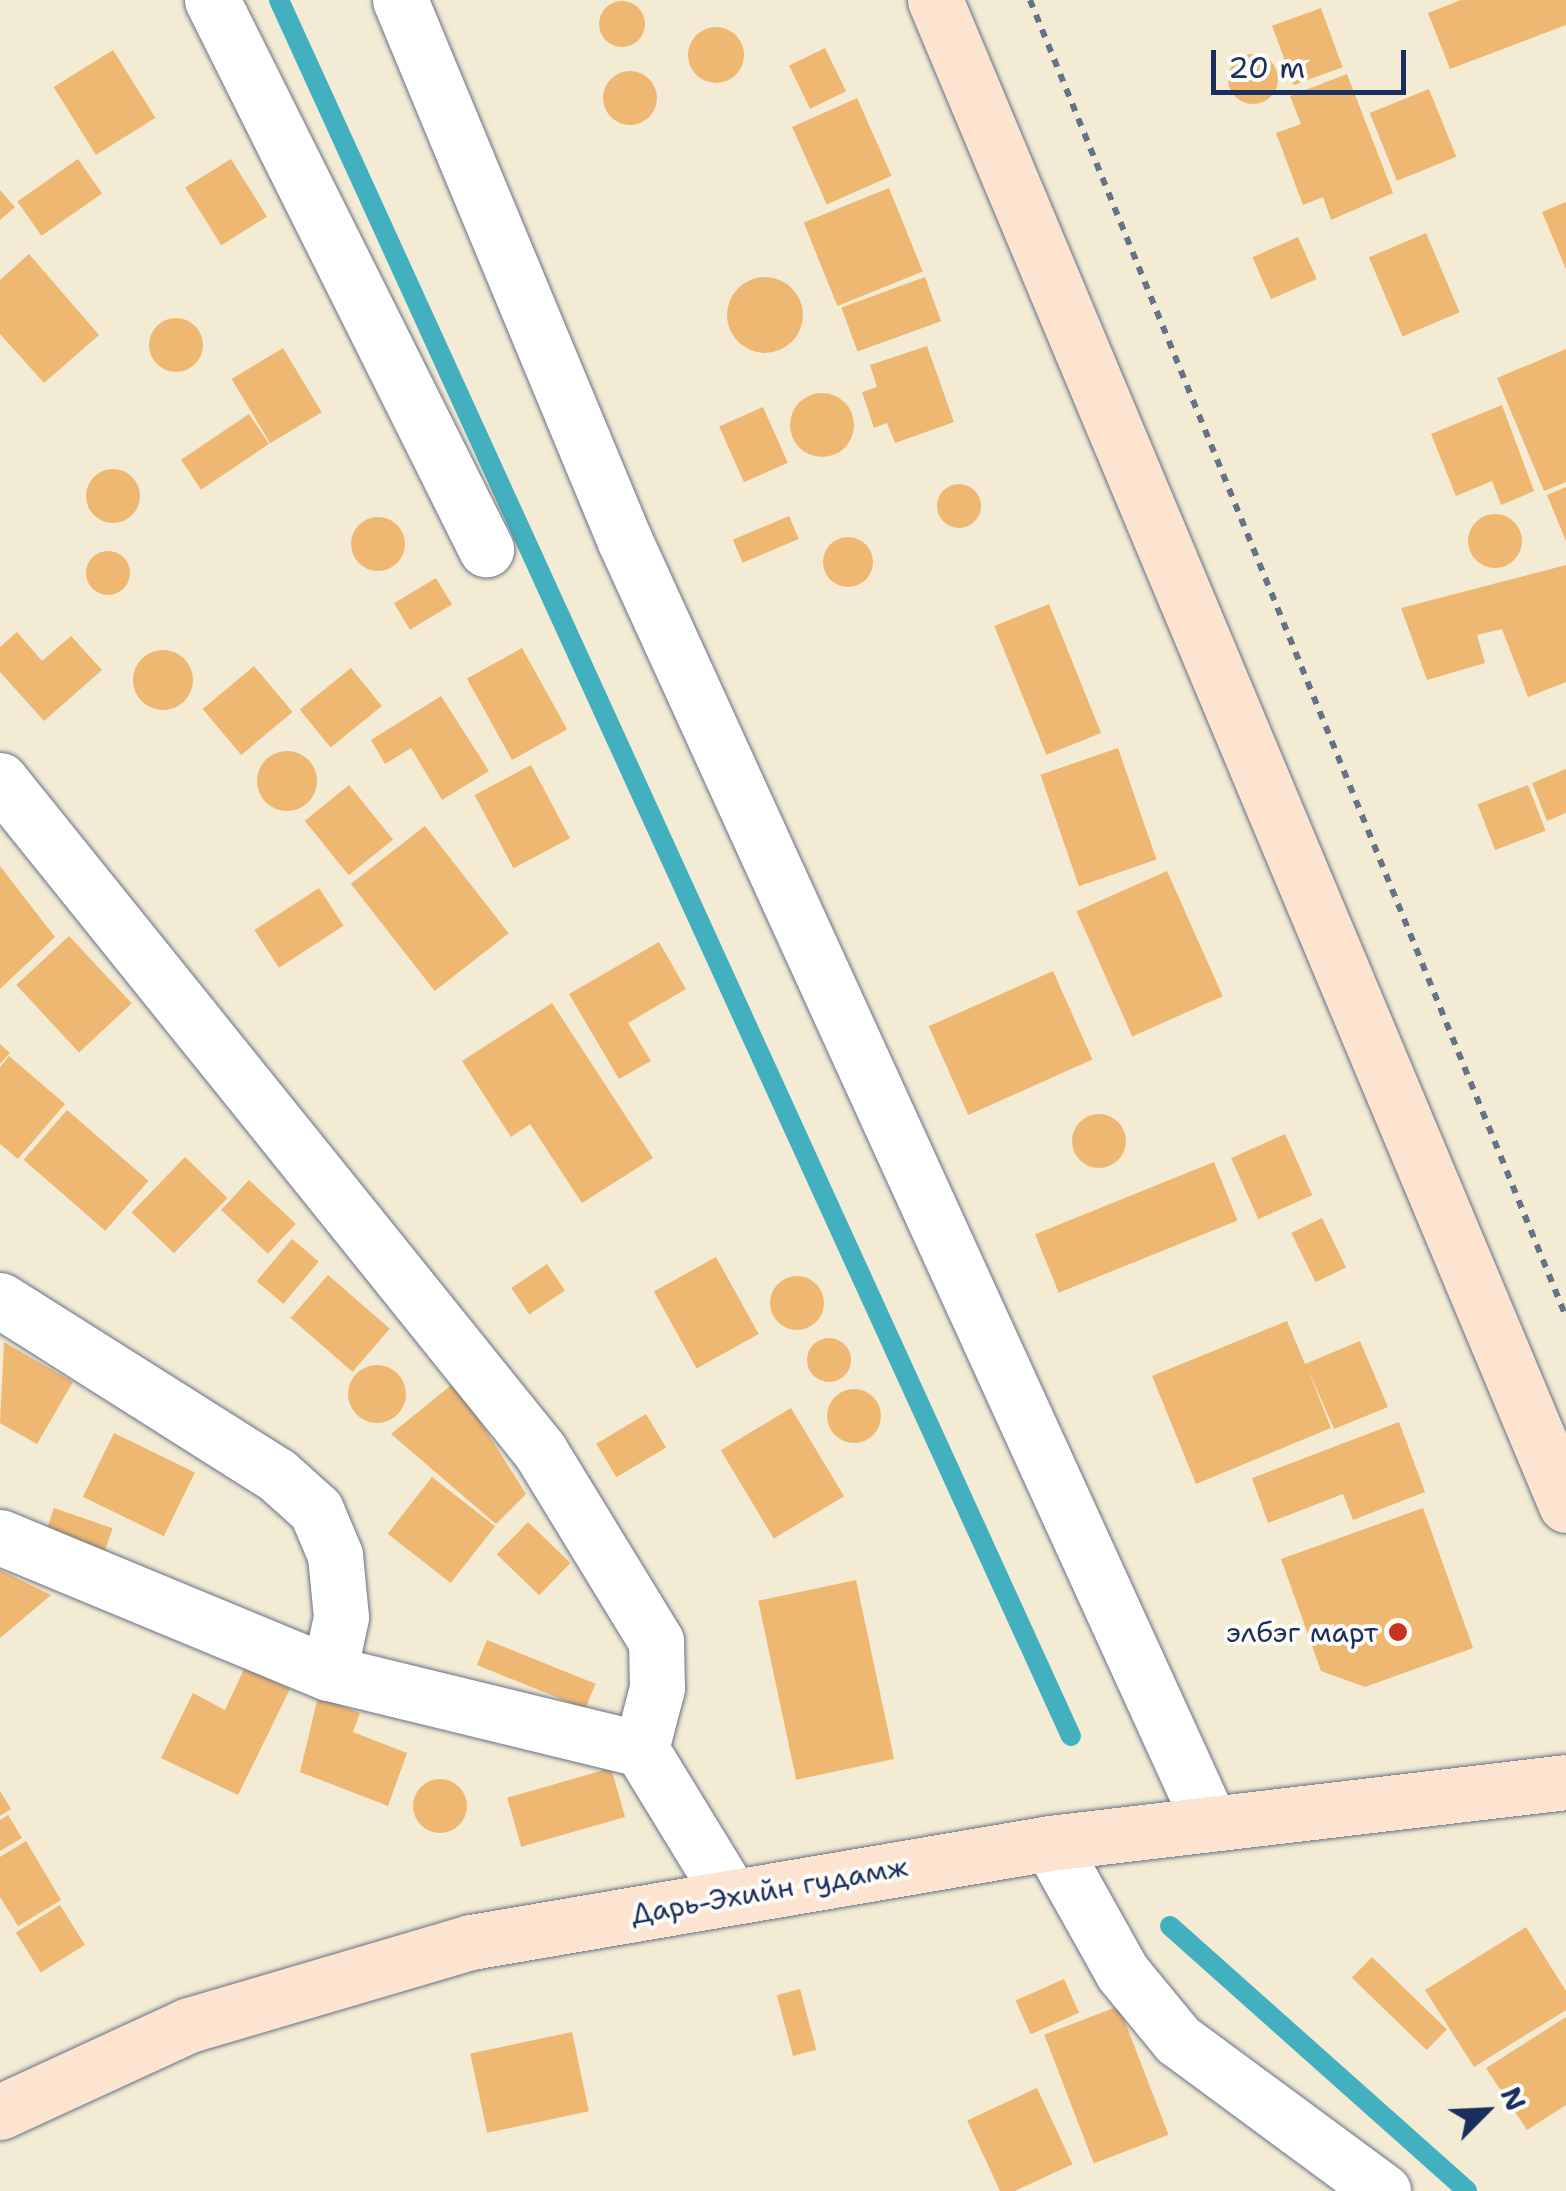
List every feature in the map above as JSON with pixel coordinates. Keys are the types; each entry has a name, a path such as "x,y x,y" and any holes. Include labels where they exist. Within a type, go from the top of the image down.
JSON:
{"main road":[{"path":"935,0 1566,1504"},
{"name":"Дарь-Эхийн гудамж","path":"0,2112 188,2025 331,1978 730,1894 1050,1843 1566,1782"}],"street":[{"path":"212,0 486,549"},
{"path":"400,0 624,539 1210,1824"},
{"path":"0,780 540,1451 656,1641 658,1688 640,1750"},
{"path":"0,1300 277,1474 316,1510 335,1556 341,1617 329,1674"},
{"path":"0,1536 329,1674 640,1750 730,1894"},
{"path":"1050,1843 1122,1972 1178,2040 1383,2191"}],"path":[{"path":"1030,0 1566,1317"}],"building":[{"path":"1461,0 1566,0 1566,25 1450,69 1428,13"},
{"path":"622,1 638,8 645,24 638,40 622,47 606,40 599,24 606,8"},
{"path":"1321,8 1343,67 1294,85 1272,26"},
{"path":"716,27 736,35 744,55 736,75 716,83 696,75 688,55 696,35"},
{"path":"825,48 846,91 810,109 789,66"},
{"path":"113,50 155,118 96,155 54,87"},
{"path":"1253,54 1270,62 1278,79 1270,96 1253,104 1236,96 1228,79 1236,62"},
{"path":"630,71 649,79 657,98 649,117 630,125 611,117 603,98 611,79"},
{"path":"1347,74 1393,193 1331,220 1323,197 1303,205 1276,133 1301,124 1290,96"},
{"path":"1429,89 1456,157 1397,181 1370,113"},
{"path":"857,98 892,176 827,205 792,127"},
{"path":"78,159 102,193 41,236 17,201"},
{"path":"231,159 267,217 221,245 185,188"},
{"path":"889,188 923,271 837,306 804,222"},
{"path":"0,190 15,207 0,220"},
{"path":"1566,202 1566,269 1542,212"},
{"path":"1426,233 1460,312 1403,336 1369,257"},
{"path":"1298,237 1317,279 1271,299 1252,257"},
{"path":"29,254 99,335 44,383 0,334 0,280"},
{"path":"765,277 792,288 803,315 792,342 765,353 738,342 727,315 738,288"},
{"path":"925,277 941,321 857,352 841,307"},
{"path":"176,318 195,326 203,345 195,364 176,372 157,364 149,345 157,326"},
{"path":"927,346 954,422 895,443 887,423 874,428 862,392 877,387 870,365"},
{"path":"283,348 322,412 270,443 232,379"},
{"path":"1566,349 1566,482 1544,491 1497,378"},
{"path":"822,393 845,402 854,425 845,448 822,457 799,448 790,425 799,402"},
{"path":"1502,405 1534,491 1501,505 1492,481 1456,496 1431,434"},
{"path":"763,407 788,463 744,482 719,427"},
{"path":"249,414 269,444 201,490 181,460"},
{"path":"113,469 132,477 140,496 132,515 113,523 94,515 86,496 94,477"},
{"path":"959,484 975,490 981,506 975,522 959,528 943,522 937,506 943,490"},
{"path":"1566,487 1566,541 1547,495"},
{"path":"1495,514 1514,522 1522,541 1514,560 1495,568 1476,560 1468,541 1476,522"},
{"path":"789,516 799,539 743,563 733,540"},
{"path":"378,517 397,525 405,544 397,563 378,571 359,563 351,544 359,525"},
{"path":"848,537 866,544 873,562 866,580 848,587 830,580 823,562 830,544"},
{"path":"108,551 123,558 130,573 123,588 108,595 93,588 86,573 93,558"},
{"path":"1566,565 1566,682 1528,697 1502,629 1477,635 1485,663 1427,680 1401,608"},
{"path":"436,578 452,605 410,630 394,603"},
{"path":"1049,604 1101,733 1046,755 994,626"},
{"path":"17,632 42,661 71,636 102,670 44,721 0,672 0,647"},
{"path":"522,648 567,729 512,760 467,679"},
{"path":"163,650 184,659 193,680 184,701 163,710 142,701 133,680 142,659"},
{"path":"254,666 293,712 241,755 203,709"},
{"path":"351,668 382,706 331,748 300,710"},
{"path":"441,696 489,771 442,800 411,748 385,764 371,740"},
{"path":"1118,748 1156,860 1079,886 1040,775"},
{"path":"287,751 308,760 317,781 308,802 287,811 266,802 257,781 266,760"},
{"path":"531,765 570,838 513,868 474,795"},
{"path":"1566,769 1566,813 1547,821 1532,783"},
{"path":"349,785 393,839 349,875 305,821"},
{"path":"1528,785 1546,831 1495,850 1478,804"},
{"path":"425,826 509,933 435,991 351,884"},
{"path":"0,866 55,937 0,989"},
{"path":"1167,871 1223,996 1132,1036 1077,911"},
{"path":"319,888 344,926 279,968 254,930"},
{"path":"69,936 132,1003 79,1052 16,985"},
{"path":"659,942 686,989 628,1023 651,1061 619,1079 569,994"},
{"path":"1053,971 1092,1060 968,1115 929,1026"},
{"path":"552,1003 653,1158 582,1203 530,1124 511,1137 462,1061"},
{"path":"0,1044 10,1053 0,1064"},
{"path":"9,1056 65,1104 18,1159 0,1144 0,1067"},
{"path":"67,1110 149,1181 105,1231 24,1160"},
{"path":"1099,1114 1118,1122 1126,1141 1118,1160 1099,1168 1080,1160 1072,1141 1080,1122"},
{"path":"1285,1134 1312,1195 1258,1219 1231,1158"},
{"path":"185,1157 227,1198 174,1253 132,1212"},
{"path":"1214,1162 1238,1220 1059,1293 1035,1234"},
{"path":"249,1180 296,1224 268,1254 221,1210"},
{"path":"1322,1218 1346,1267 1316,1282 1291,1233"},
{"path":"292,1239 319,1261 283,1304 257,1281"},
{"path":"716,1257 759,1334 697,1368 654,1291"},
{"path":"547,1264 565,1291 529,1315 511,1288"},
{"path":"328,1275 390,1329 352,1372 291,1318"},
{"path":"797,1276 816,1284 824,1303 816,1322 797,1330 778,1322 770,1303 778,1284"},
{"path":"1287,1321 1305,1364 1360,1341 1388,1407 1334,1429 1307,1367 1331,1428 1196,1484 1152,1376"},
{"path":"829,1338 845,1344 851,1360 845,1376 829,1382 813,1376 807,1360 813,1344"},
{"path":"4,1342 73,1382 37,1444 0,1423"},
{"path":"377,1365 397,1374 406,1394 397,1414 377,1423 357,1414 348,1394 357,1374"},
{"path":"455,1382 526,1494 496,1524 391,1434"},
{"path":"854,1389 873,1397 881,1416 873,1435 854,1443 835,1435 827,1416 835,1397"},
{"path":"791,1408 844,1496 774,1539 721,1450"},
{"path":"646,1414 666,1447 616,1477 596,1444"},
{"path":"1399,1422 1425,1492 1353,1520 1343,1494 1268,1523 1252,1478"},
{"path":"114,1433 195,1472 164,1536 83,1497"},
{"path":"432,1477 495,1526 451,1583 388,1534"},
{"path":"54,1508 113,1528 103,1556 45,1535"},
{"path":"1423,1508 1473,1648 1365,1687 1321,1671 1281,1559"},
{"path":"528,1522 570,1563 539,1595 497,1554"},
{"path":"0,1570 51,1595 0,1638"},
{"path":"856,1580 894,1759 796,1780 758,1601"},
{"path":"487,1640 595,1684 585,1709 477,1665"},
{"path":"245,1667 290,1689 238,1795 161,1758 193,1693 225,1710"},
{"path":"318,1697 360,1713 353,1732 407,1753 388,1806 300,1772"},
{"path":"611,1768 625,1817 521,1847 507,1798"},
{"path":"440,1779 459,1787 467,1806 459,1825 440,1833 421,1825 413,1806 421,1787"},
{"path":"0,1791 11,1809 0,1816"},
{"path":"8,1815 22,1838 0,1851 0,1820"},
{"path":"26,1841 61,1900 18,1926 0,1897 0,1857"},
{"path":"60,1905 85,1945 41,1972 16,1933"},
{"path":"1526,1927 1566,1991 1566,2010 1474,2067 1425,1990"},
{"path":"1372,1957 1447,2029 1427,2050 1352,1978"},
{"path":"1064,1979 1079,2013 1031,2034 1016,2001"},
{"path":"800,1989 816,2050 793,2056 777,1995"},
{"path":"1119,2006 1168,2135 1094,2164 1044,2035"},
{"path":"1566,2017 1566,2105 1527,2130 1486,2068"},
{"path":"572,2032 589,2111 487,2133 470,2054"},
{"path":"1037,2088 1072,2164 1015,2191 1000,2191 967,2121"}],"waterway":[{"path":"279,0 1071,1736"},
{"path":"1170,1926 1467,2191"}],"place":[{"name":"элбэг март","path":"1398,1632"}]}
